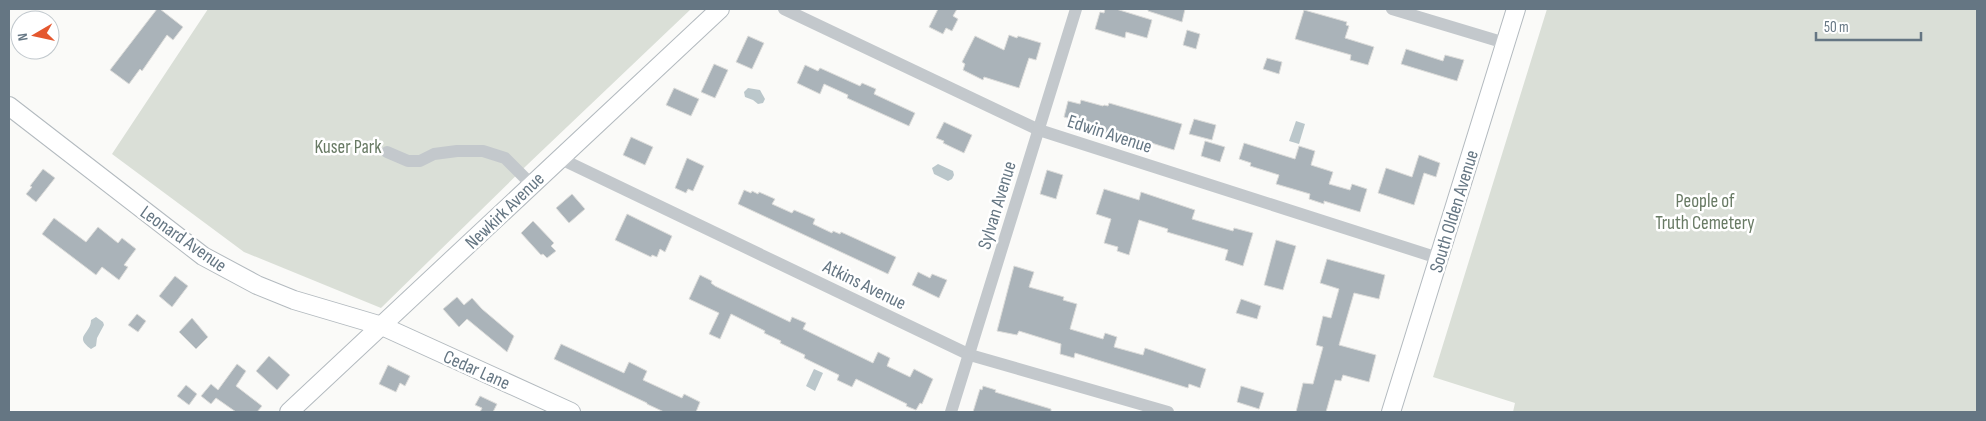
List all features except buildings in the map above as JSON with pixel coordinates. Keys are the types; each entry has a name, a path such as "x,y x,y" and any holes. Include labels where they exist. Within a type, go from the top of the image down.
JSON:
{"street":[{"name":"Newkirk Avenue","path":"289,412 720,9"},
{"name":"Edwin Avenue","path":"784,9 1038,130 1438,258"},
{"name":"Sylvan Avenue","path":"951,412 1076,9"},
{"path":"1392,9 1505,43"},
{"name":"South Olden Avenue","path":"1390,412 1516,9"},
{"name":"Leonard Avenue","path":"9,106 203,256 257,285 294,300 382,326"},
{"path":"387,152 408,161 420,161 434,154 457,151 483,151 505,158 531,184"},
{"name":"Atkins Avenue","path":"559,158 970,354 1168,412"},
{"name":"Cedar Lane","path":"382,326 571,412"}],"green space":[{"name":"Kuser Park","path":"208,9 691,9 527,165 381,308 244,252 112,154"},
{"name":"People of Truth Cemetery","path":"1547,9 1977,9 1977,412 1513,412 1515,403 1433,377"}],"shaded area":[{"path":"748,88 760,90 765,99 763,103 758,104 745,97 744,92"},
{"path":"1296,121 1305,124 1299,144 1289,141"},
{"path":"938,164 953,171 952,179 948,181 934,174 932,168"},
{"path":"96,317 104,325 97,338 96,346 91,349 83,341 83,338 91,320"},
{"path":"814,369 823,373 815,391 806,386"}]}
